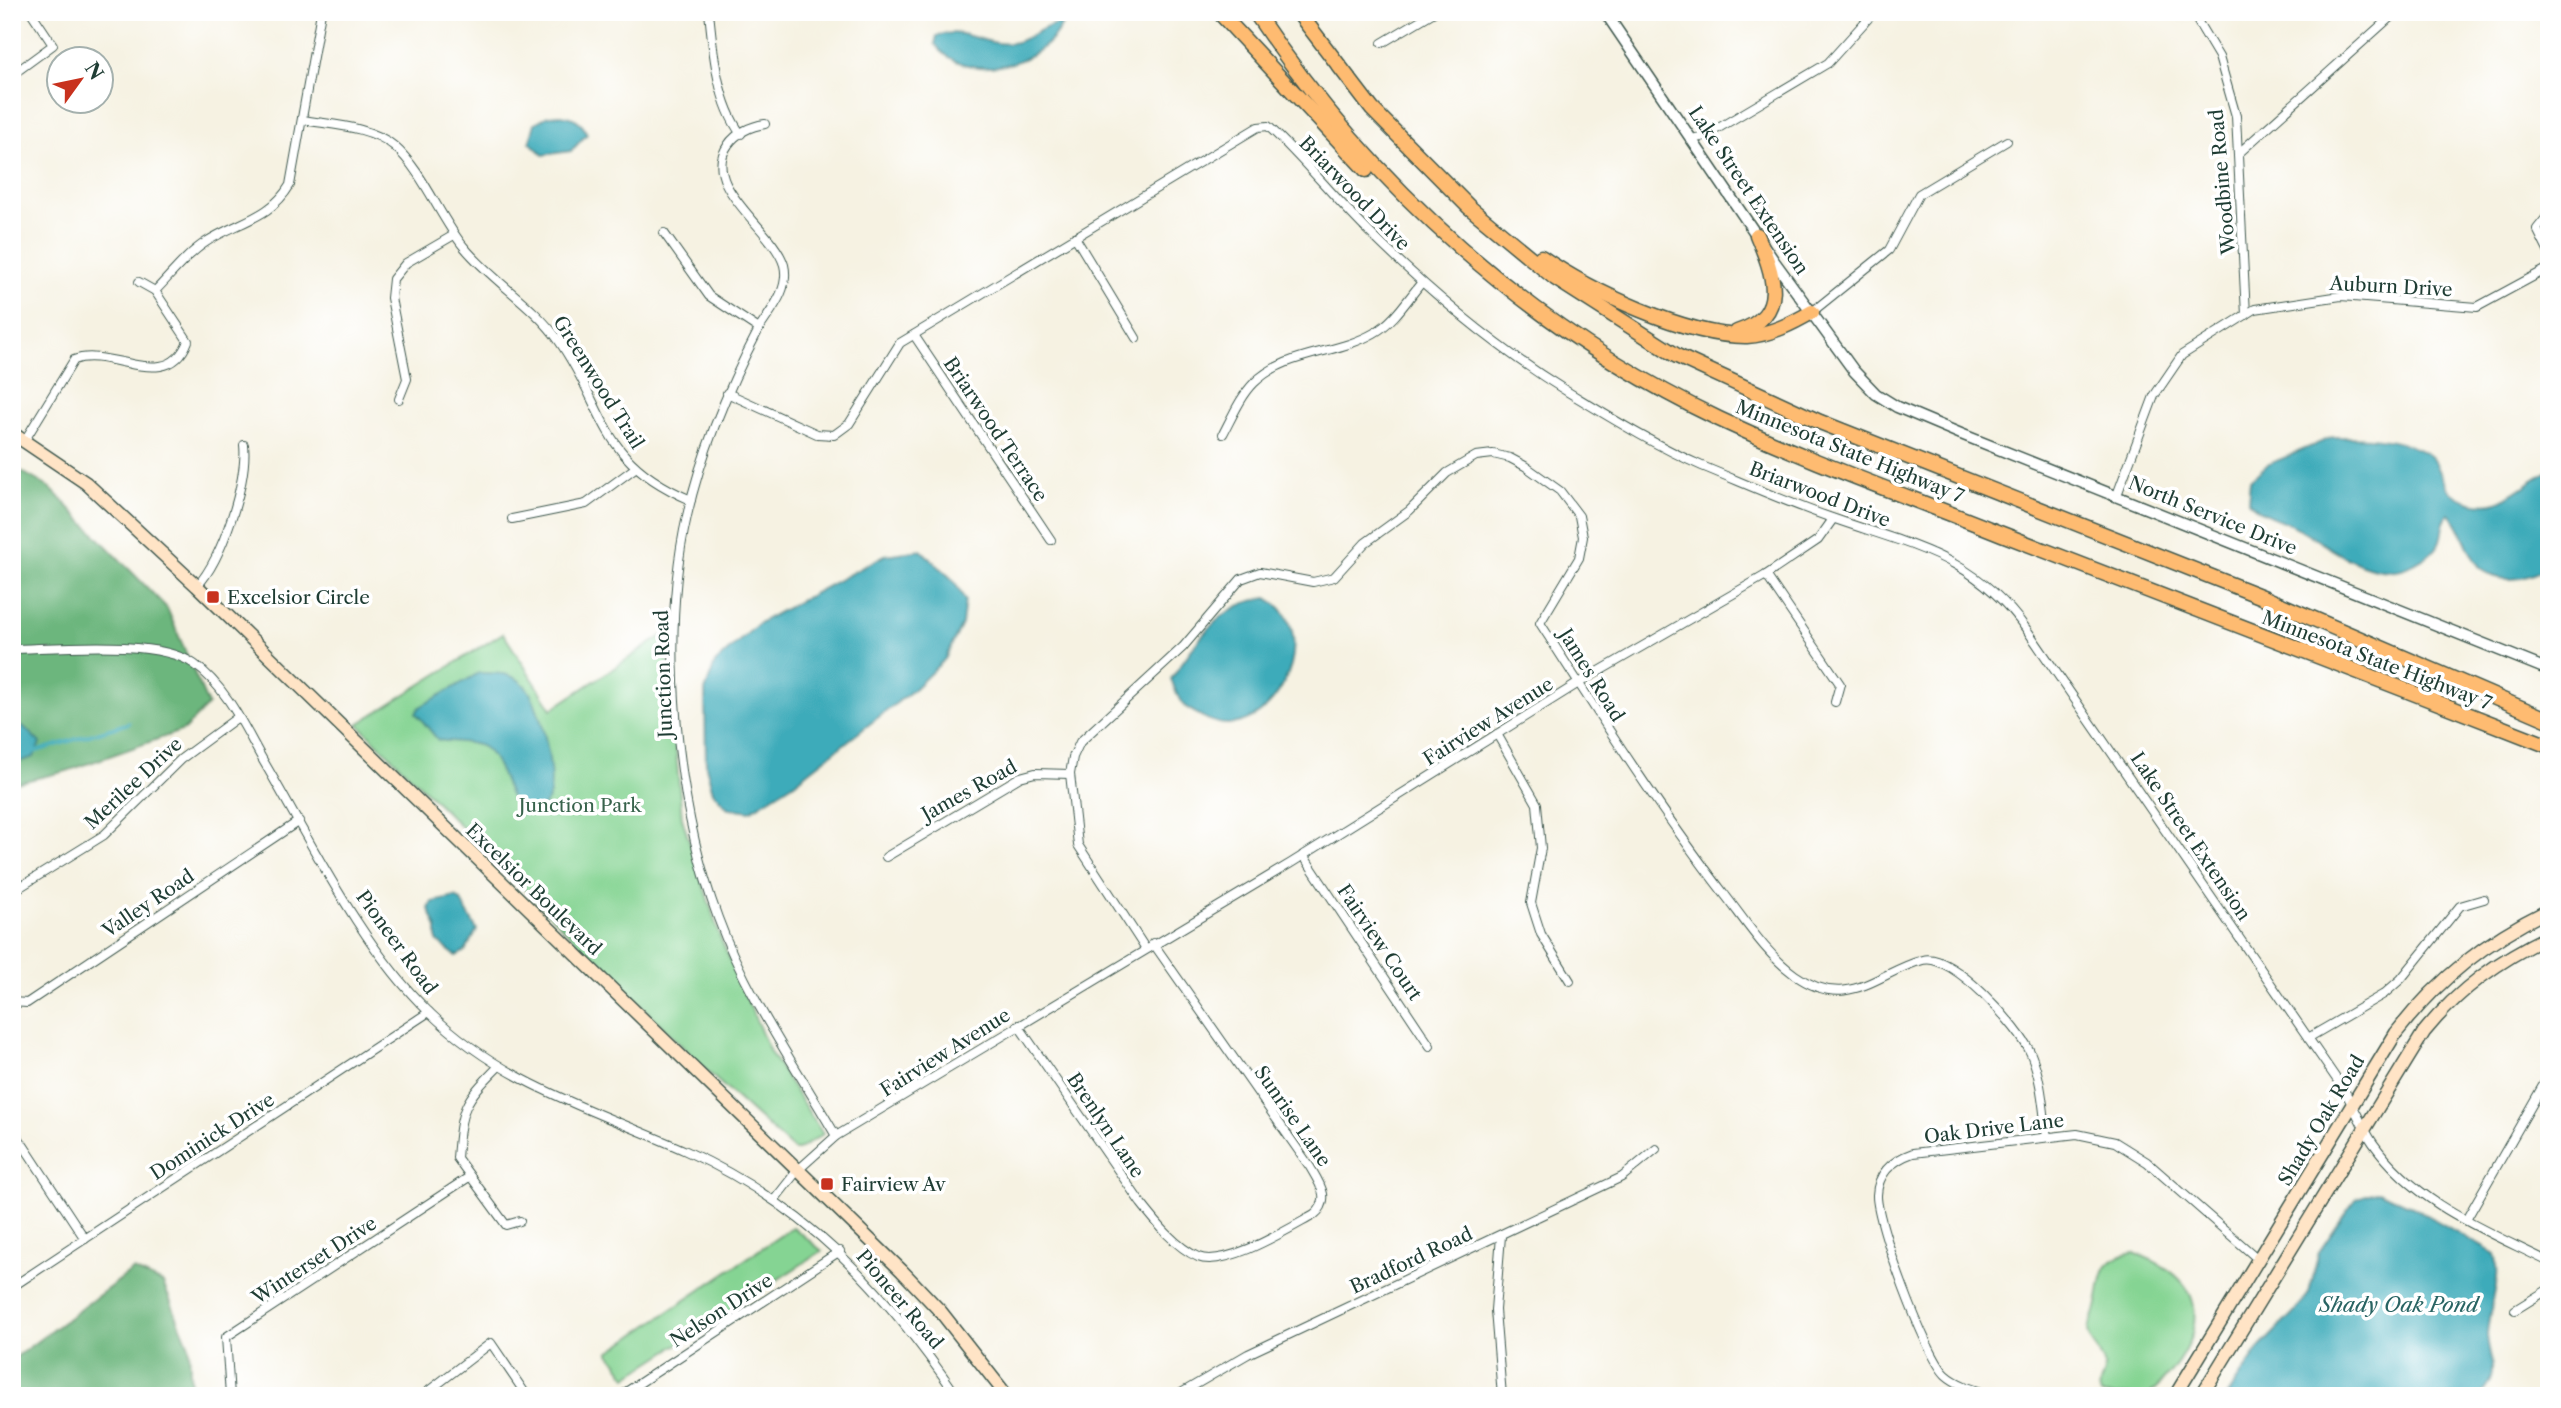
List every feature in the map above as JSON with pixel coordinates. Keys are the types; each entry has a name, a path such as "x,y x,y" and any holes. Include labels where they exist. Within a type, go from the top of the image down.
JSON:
{"highway":[{"path":"1219,12 1363,168 1443,234"},
{"name":"Minnesota State Highway 7","path":"1255,12 1298,74 1346,134 1443,234 1524,301 1583,342 1664,390 1720,419 2137,588 2549,746"},
{"name":"Minnesota State Highway 7","path":"1298,12 1372,108 1469,207 1520,251 1596,307 1720,378 1820,422 2297,611 2549,720"},
{"path":"1469,207 1549,262 1630,305 1726,334 1747,336 1771,331 1812,312"},
{"path":"1726,334 1756,323 1772,299 1774,280 1757,235"},
{"path":"2423,697 2549,755"}],"main road":[{"name":"Excelsior Boulevard","path":"12,433 86,483 197,586 920,1289 1007,1396"},
{"name":"Shady Oak Road","path":"2175,1396 2396,1033 2441,981 2503,934 2549,910"},
{"name":"Shady Oak Road","path":"2201,1396 2408,1054 2439,1014 2492,967 2549,936"}],"street":[{"path":"12,75 53,45 31,12"},
{"path":"155,291 206,242 252,221 281,200 296,167 321,12"},
{"path":"709,12 723,91 732,121 741,134 753,126 765,124"},
{"path":"1382,43 1434,12"},
{"name":"Lake Street Extension","path":"1605,12 1757,235 1867,386"},
{"path":"1692,139 1705,136 1810,76 1843,48 1874,12"},
{"name":"Woodbine Road","path":"2192,12 2219,57 2236,116 2246,315"},
{"path":"2239,153 2396,12"},
{"name":"Greenwood Trail","path":"303,120 361,131 394,146 454,234 480,265 540,317 553,333 614,444 635,468 667,490 691,500"},
{"name":"Briarwood Drive","path":"727,393 817,434 834,435 849,425 892,352 914,335 1263,124 1272,129 1369,232 1422,282 1513,354 1565,390 1634,431 1699,464 1833,519 1959,564 1996,592"},
{"name":"Junction Road","path":"741,134 724,150 720,170 725,184 776,250 783,264 785,278 782,293 759,329 727,393 691,500 677,591 676,690 684,788 697,848 718,918 748,984 836,1136"},
{"path":"1812,312 1889,250 1919,194 2007,141"},
{"path":"2549,214 2538,229 2549,253"},
{"path":"664,233 709,296 759,329"},
{"path":"399,399 407,379 391,299 393,279 406,263 454,234"},
{"path":"1075,237 1136,338"},
{"name":"Auburn Drive","path":"2117,495 2154,396 2182,355 2255,309 2341,296 2477,307 2549,268"},
{"path":"25,440 74,360 86,355 147,367 174,362 183,354 188,341 155,291 139,282"},
{"path":"1223,434 1252,384 1264,374 1290,361 1371,335 1394,317 1422,282"},
{"name":"Briarwood Terrace","path":"914,335 1051,540"},
{"name":"North Service Drive","path":"1867,386 1897,407 2549,670"},
{"path":"197,586 205,578 219,551 246,464 244,445"},
{"name":"James Road","path":"886,857 1020,777 1035,773 1070,774 1073,757 1080,743 1183,647 1241,579 1260,572 1313,582 1334,577 1365,543 1409,511 1447,473 1476,456 1493,454 1510,458 1560,491 1579,516 1583,537 1578,558 1539,623 1577,684 1690,848 1777,959 1796,976 1849,990 1867,986 1924,960 1936,959 1949,964 1963,975 2019,1034 2029,1050 2040,1079 2047,1137"},
{"path":"512,519 586,504 635,468"},
{"name":"Fairview Avenue","path":"775,1199 797,1171 836,1136 1018,1024 1303,855 1577,684 1766,575 1818,540 1833,519"},
{"path":"1766,575 1840,684 1835,702"},
{"name":"Lake Street Extension","path":"1996,592 2028,630 2308,1038 2352,1104 2372,1143 2412,1186 2443,1209 2549,1262"},
{"name":"Pioneer Road","path":"12,649 144,648 174,653 194,663 210,678 238,717 382,955 429,1012 499,1066 556,1098 686,1151 775,1199 839,1251 891,1305 957,1396"},
{"name":"Merilee Drive","path":"12,892 104,835 181,759 238,717"},
{"path":"1497,734 1537,804 1542,834 1531,903 1541,934 1570,981"},
{"name":"Sunrise Lane","path":"1070,774 1078,845 1310,1167 1325,1199 1322,1208 1314,1216 1265,1240 1215,1259 1200,1258 1173,1238"},
{"name":"Valley Road","path":"12,1002 27,1003 299,821"},
{"name":"Fairview Court","path":"1303,855 1430,1046"},
{"path":"2308,1038 2384,994 2401,978 2460,906 2484,898"},
{"name":"Dominick Drive","path":"12,1287 429,1012"},
{"name":"Brenlyn Lane","path":"1018,1024 1140,1202 1173,1238"},
{"path":"499,1066 470,1095 460,1124 457,1158 506,1225 520,1221"},
{"path":"2466,1220 2549,1075"},
{"path":"12,1128 85,1239"},
{"name":"Oak Drive Lane","path":"1995,1396 1947,1376 1933,1359 1878,1209 1877,1194 1888,1167 1913,1153 2077,1134 2097,1136 2132,1150 2259,1260"},
{"name":"Bradford Road","path":"1176,1396 1248,1354 1622,1177 1656,1149"},
{"name":"Winterset Drive","path":"230,1396 226,1337 469,1177"},
{"path":"1501,1236 1495,1310 1502,1396"},
{"name":"Nelson Drive","path":"620,1396 839,1251"},
{"path":"2515,1310 2549,1289"},
{"path":"422,1396 491,1342 527,1396"}],"green space":[{"path":"12,466 50,488 167,608 208,705 184,730 67,771 12,784"},
{"name":"Junction Park","path":"668,632 668,661 682,818 720,937 770,1052 823,1134 798,1150 794,1150 709,1073 358,724 503,633 552,709"},
{"path":"793,1227 822,1251 627,1377 609,1352"},
{"path":"2134,1253 2161,1265 2180,1280 2191,1296 2195,1314 2192,1333 2170,1373 2151,1393 2146,1396 2101,1395 2099,1387 2104,1364 2090,1339 2089,1327 2106,1268 2121,1256"},
{"path":"133,1270 163,1283 189,1346 191,1396 12,1396 12,1360"}],"water":[{"path":"1063,22 1053,37 1039,50 1004,65 984,67 965,64 949,57 935,44 937,36 956,33 993,42 1012,43"},
{"path":"561,115 577,120 587,134 571,151 543,155 530,142 535,123 548,116"},
{"path":"2333,437 2380,439 2402,443 2424,452 2433,460 2452,493 2478,503 2497,502 2549,471 2549,565 2535,574 2514,579 2495,577 2485,572 2477,564 2450,514 2445,520 2439,543 2424,558 2399,570 2369,567 2339,554 2300,529 2266,514 2248,501 2250,480 2267,465"},
{"path":"921,550 953,580 965,600 962,624 945,659 913,690 793,784 750,811 728,808 713,792 706,766 705,691 715,663 759,623 885,555"},
{"path":"1267,598 1285,615 1293,637 1292,661 1283,684 1268,705 1249,719 1227,724 1203,717 1185,707 1171,679 1190,651 1222,616 1250,601"},
{"path":"479,673 504,674 515,678 531,695 546,740 551,787 547,802 535,814 521,814 489,752 478,745 438,740 416,713 420,707"},
{"path":"23,726 40,743 34,757 12,764 12,728"},
{"path":"456,897 477,930 465,951 456,956 437,941 437,928 429,909 432,902"},
{"name":"Shady Oak Pond","path":"2378,1191 2409,1205 2495,1254 2496,1284 2487,1334 2492,1372 2485,1390 2480,1396 2227,1396 2260,1347 2309,1293 2319,1252 2346,1212 2357,1198"}],"waterway":[{"path":"34,752 129,723"}],"place":[{"name":"Excelsior Circle","path":"213,597"},
{"name":"Fairview Av","path":"827,1184"}]}
